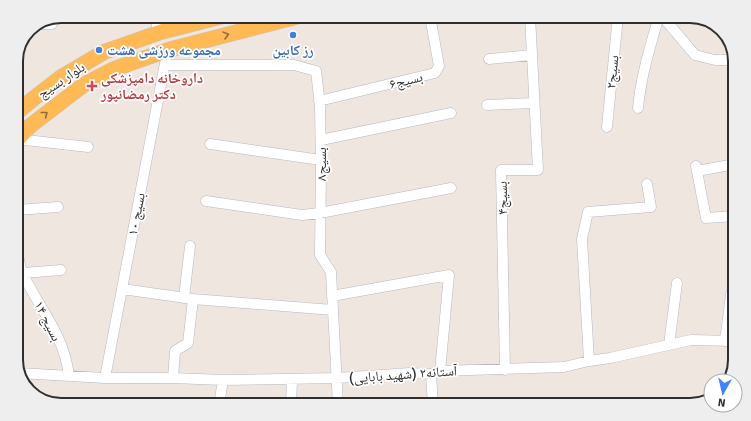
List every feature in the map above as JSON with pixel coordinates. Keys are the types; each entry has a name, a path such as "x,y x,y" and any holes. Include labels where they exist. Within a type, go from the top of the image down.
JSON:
{"main road":[{"name":"بلوار بسیج","path":"23,108 60,78 104,52 156,34 198,23"},
{"name":"بلوار بسیج","path":"23,133 47,112 85,84 114,69 166,57 276,23"}],"street":[{"path":"156,34 157,23"},
{"name":"بسیج۶","path":"319,101 435,72 439,66 431,23"},
{"name":"بسیج۴","path":"504,370 501,170 538,170 530,23"},
{"name":"بسیج۲","path":"607,127 617,23"},
{"path":"638,108 640,86 657,23"},
{"path":"668,23 695,54 715,60 728,60"},
{"path":"489,59 532,55"},
{"name":"بسیج۸","path":"166,57 294,64 316,72 319,101 321,160 320,255 331,272 337,398"},
{"name":"بسیج ۱۰","path":"105,378 166,57"},
{"path":"486,106 534,103"},
{"path":"320,140 451,112"},
{"path":"23,141 88,147"},
{"path":"210,144 321,160"},
{"path":"728,165 697,169 706,218 728,216"},
{"path":"589,361 582,239 588,212 651,207 647,184"},
{"path":"206,201 302,215 320,213 451,188"},
{"path":"23,210 58,207"},
{"path":"173,378 175,351 188,343 190,246"},
{"path":"23,273 61,270"},
{"name":"بسیج ۱۴","path":"23,273 54,328 67,361 69,376"},
{"path":"332,296 449,275 434,398"},
{"path":"669,345 677,283"},
{"path":"122,289 188,299 333,310"},
{"name":"آستانه۲ (شهید بابایی)","path":"25,373 105,378 223,380 292,380 336,378 410,373 564,367 691,340 728,341"},
{"path":"220,398 223,380"},
{"path":"291,398 292,380"}],"place":[{"name":"رز کابین","path":"293,35"},
{"name":"مجموعه ورزشی هشت","path":"99,50"},
{"name":"داروخانه دامپزشکی دکتر رمضانپور","path":"92,86"}]}
